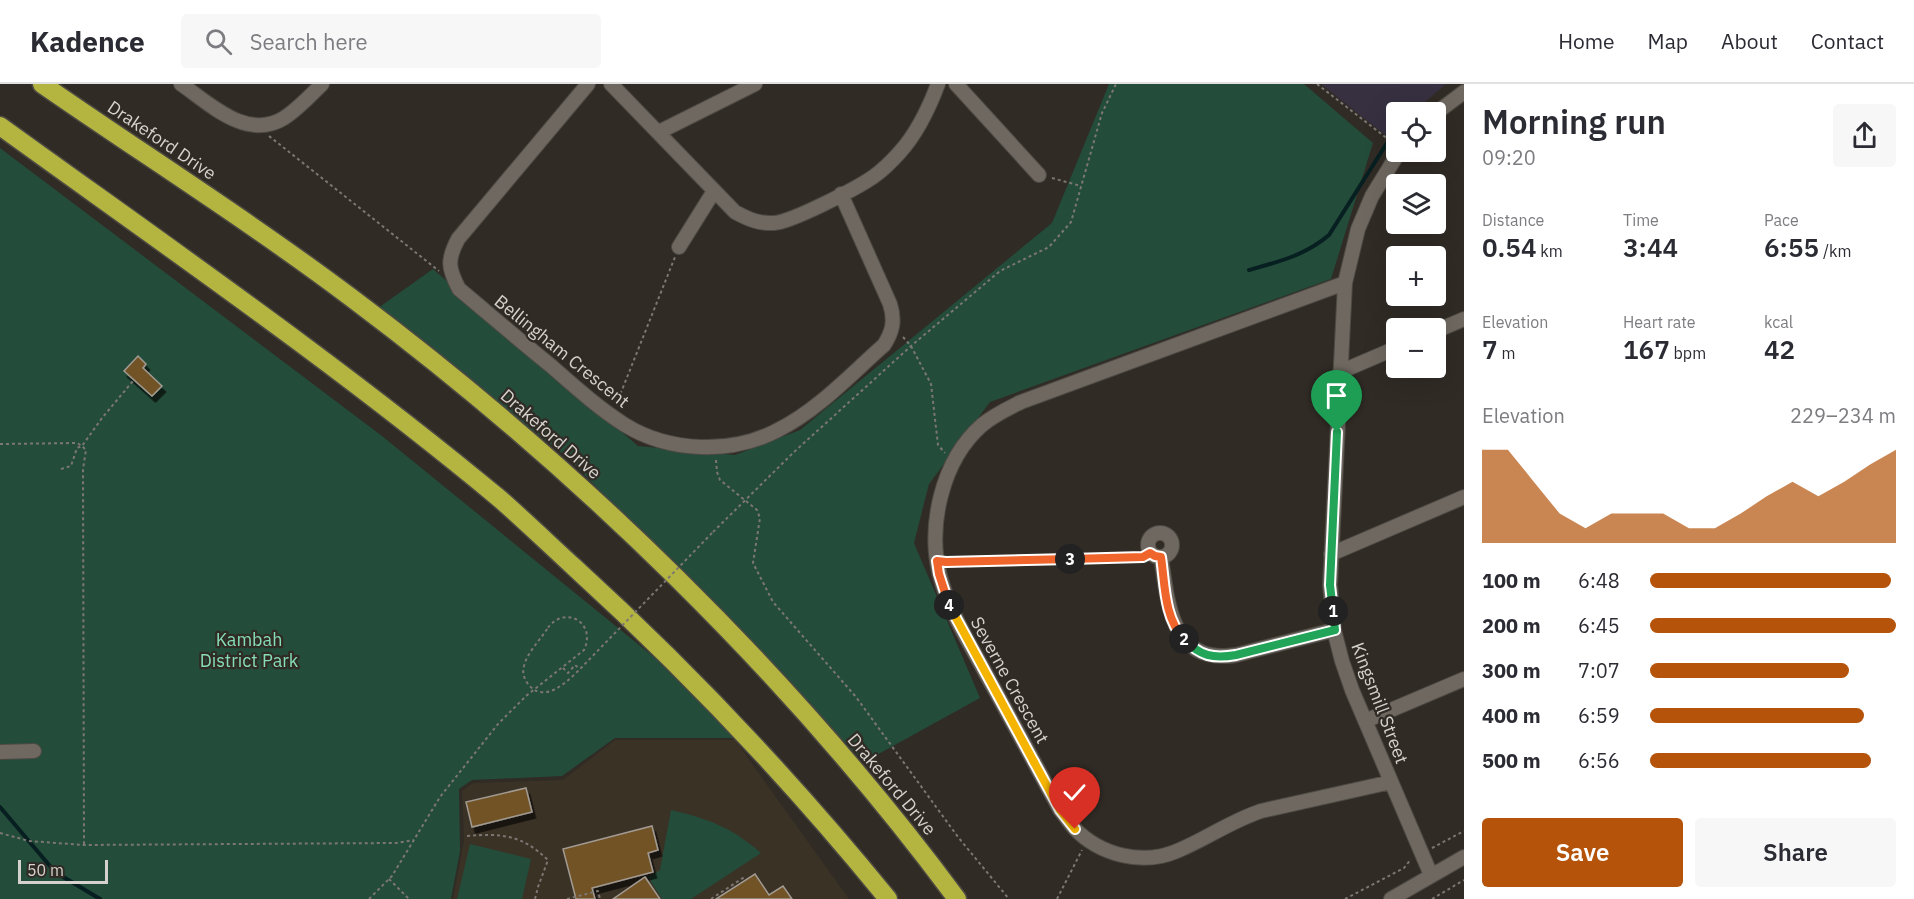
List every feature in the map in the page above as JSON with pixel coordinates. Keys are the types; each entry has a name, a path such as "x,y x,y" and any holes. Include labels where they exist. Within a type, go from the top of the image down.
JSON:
{"highway":[{"name":"Drakeford Drive","path":"42,84 285,249 355,300 490,408 555,465 643,546 727,630 790,698 851,766 957,899"},
{"path":"0,126 386,407 502,501 623,612 736,725 800,795 888,899"}],"street":[{"path":"181,84 234,120 249,125 266,125 282,120 296,110 322,84"},
{"name":"Bellingham Crescent","path":"588,84 458,238 449,264 451,274 459,289 612,416 652,438 680,445 708,447 736,444 777,431 803,416 884,345 893,326 890,304 841,194"},
{"path":"611,84 735,212 750,220 767,223 792,218 872,177 902,150 919,127 938,84"},
{"path":"659,132 755,84"},
{"path":"956,84 1039,175"},
{"path":"1446,105 1464,92"},
{"name":"Kingsmill Street","path":"1392,162 1380,180 1358,229 1345,283 1330,585 1335,630 1342,661 1365,721 1431,875"},
{"path":"679,247 714,191"},
{"name":"Severne Crescent","path":"1345,283 1021,402 1000,412 981,426 964,445 946,480 939,506 936,533 937,561 947,600 1060,810 1075,829 1112,853 1133,858 1155,858 1176,852 1242,817 1391,782"},
{"path":"1446,327 1464,319"},
{"path":"1340,372 1386,352"},
{"path":"1331,554 1464,497"},
{"path":"1155,555 1172,619 1180,635 1191,647 1206,655 1221,657 1236,655 1335,630"},
{"path":"1365,721 1464,679"},
{"path":"0,752 34,751"},
{"path":"1391,899 1464,856"}],"path":[{"path":"369,899 389,879 440,797 498,724 526,696 562,667 584,650 587,644 586,630 582,624 570,617 556,619 547,629 524,666 523,673 528,685 539,692 552,691 565,684 794,452 911,346 1000,271 1049,247 1071,222 1102,113 1116,84"},
{"path":"1317,84 1386,138"},
{"path":"264,132 443,274"},
{"path":"1039,175 1081,186"},
{"path":"612,416 679,247"},
{"path":"900,333 911,346 931,384 938,445 951,460"},
{"path":"62,469 71,466 77,448 82,446 102,417 133,381"},
{"path":"0,444 72,443 86,450 83,469 84,845"},
{"path":"717,472 720,480 757,510 760,518 753,563 773,602 856,697 958,837 1009,899"},
{"path":"937,561 1155,555"},
{"path":"562,667 568,673 575,665 580,669"},
{"path":"1345,899 1404,868 1410,860 1464,831"},
{"path":"0,833 29,841 84,845 396,843 414,840"},
{"path":"467,837 488,834 508,835 523,841 548,860 535,899"},
{"path":"1057,899 1088,839"},
{"path":"711,899 746,876"},
{"path":"389,879 409,899"},
{"path":"1432,899 1464,880"},
{"path":"567,899 598,891 600,899"}],"shaded area":[{"path":"1321,84 1446,84 1425,102 1386,102 1386,136"},
{"path":"615,740 735,740 849,899 453,899 464,840 462,791 473,783 563,780"}],"green space":[{"path":"1109,84 1304,84 1373,143 1331,279 990,402 929,484 914,543 980,698 864,762 569,459 378,308 433,269 638,446 735,455 800,430 1052,223"},
{"name":"Kambah District Park","path":"0,148 382,436 676,675 734,738 615,738 562,776 472,780 459,789 460,851 451,899 0,899"},
{"path":"671,810 719,825 761,853 691,899 662,899 648,877 660,870"},
{"path":"470,844 531,859 522,899 457,899"}],"building":[{"path":"138,356 146,364 143,368 162,386 152,396 124,371"},
{"path":"526,788 532,812 472,827 466,802"},
{"path":"652,826 658,850 648,853 653,872 592,888 595,899 576,899 563,849"},
{"path":"755,874 769,895 783,886 792,899 716,899"},
{"path":"645,877 660,899 613,899"}],"waterway":[{"path":"1249,270 1301,253 1329,235 1386,145"},
{"path":"0,807 55,872 100,899"}],"route":[{"path":"1075,829 1060,810 952,612 937,561 1143,557 1150,553 1161,557 1169,610 1180,635 1191,647 1206,655 1221,657 1236,655 1335,630 1330,585 1337,432"}]}
